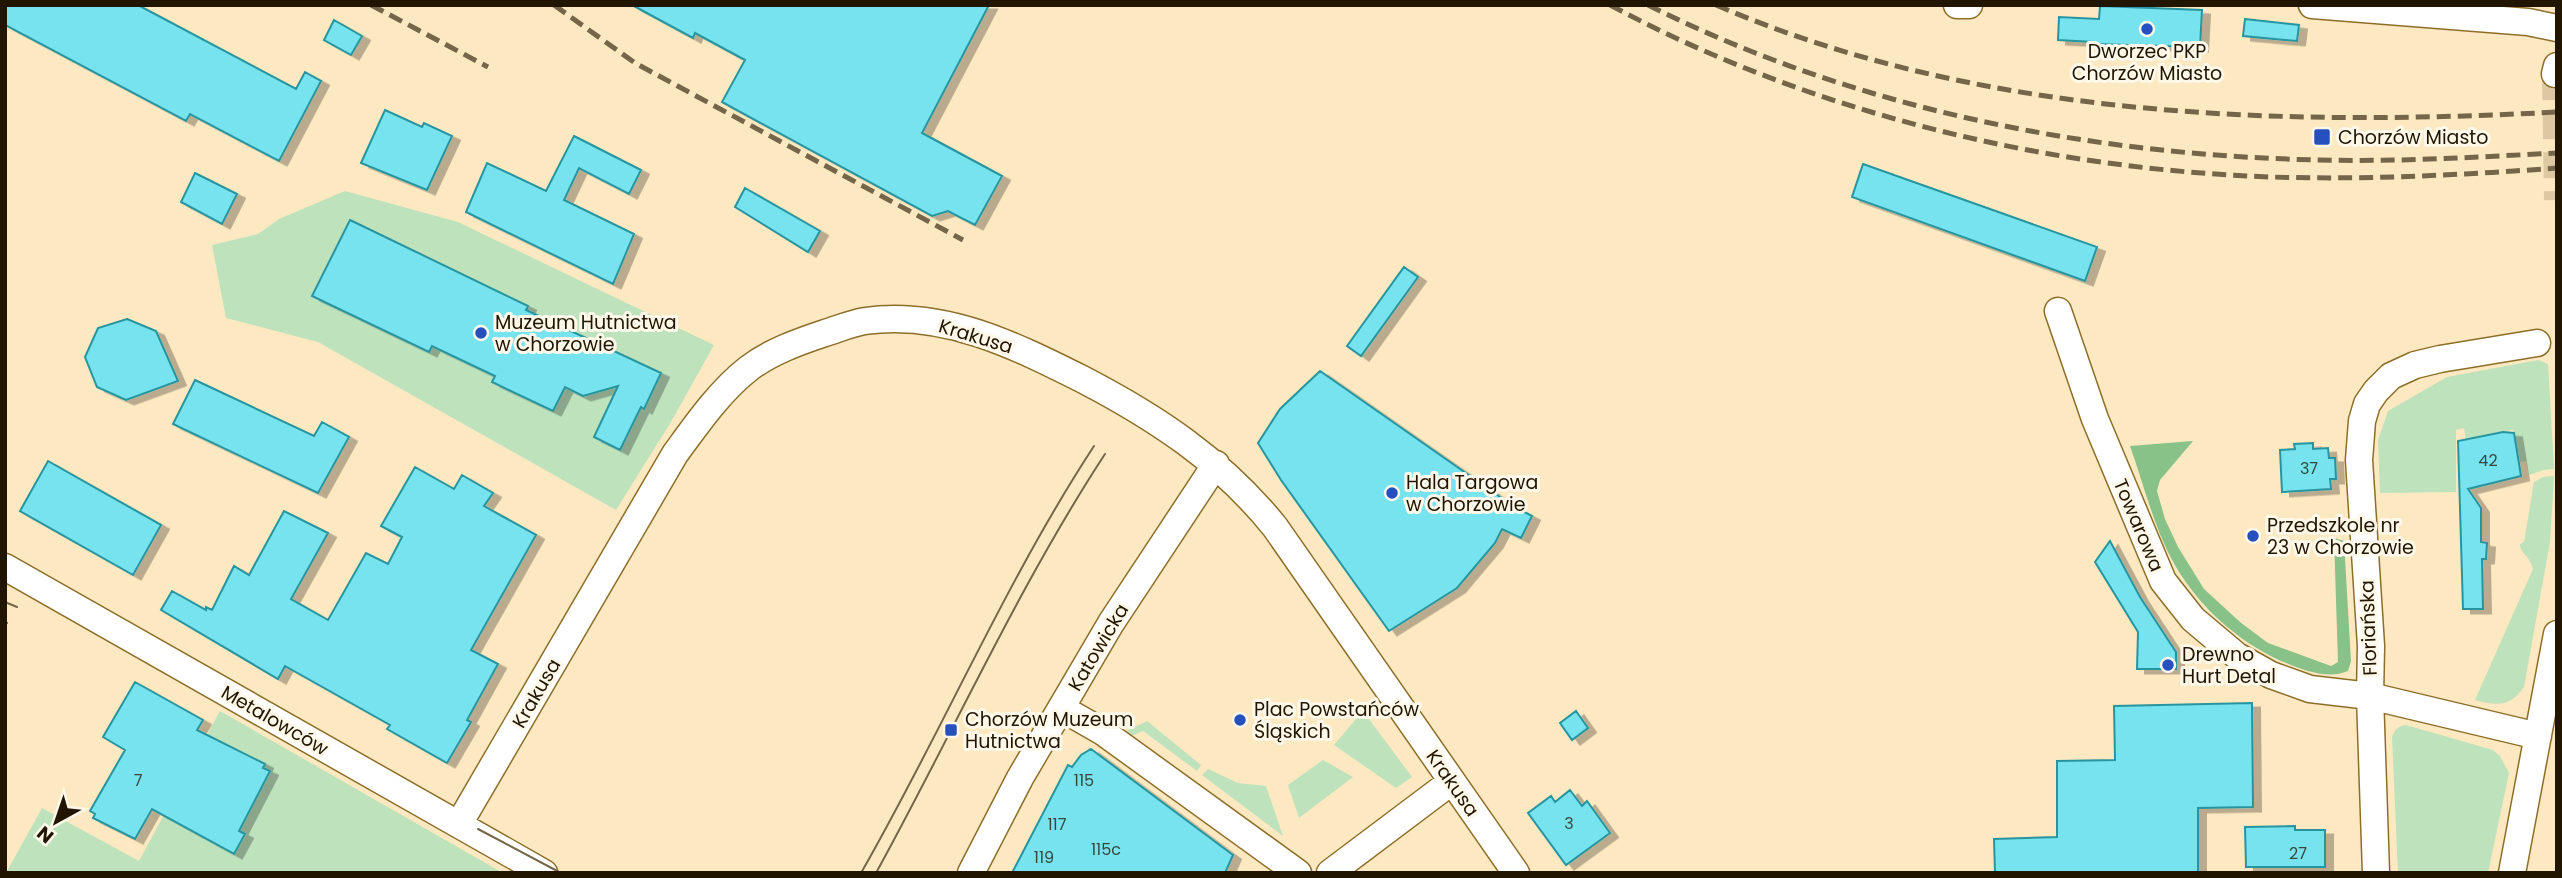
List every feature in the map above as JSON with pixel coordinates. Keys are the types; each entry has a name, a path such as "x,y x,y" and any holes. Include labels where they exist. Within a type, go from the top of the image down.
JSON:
{"street":[{"path":"1957,5 1969,5"},
{"path":"2312,5 2528,22 2557,28"},
{"name":"Towarowa","path":"2058,311 2095,419 2162,581 2193,619 2237,656 2271,675 2310,689 2370,696 2538,736"},
{"name":"Krakusa","path":"459,824 675,454 705,412 747,370 765,358 802,341 863,321 908,318 973,331 1027,352 1127,402 1216,464 1251,498 1275,527 1516,873"},
{"name":"Floriańska","path":"2376,873 2370,696 2371,646 2359,460 2362,421 2367,404 2375,391 2391,376 2415,365 2538,343"},
{"name":"Katowicka","path":"971,873 1060,708 1111,623 1216,464"},
{"name":"Metalowców","path":"5,567 544,873"},
{"path":"2512,873 2557,634"},
{"path":"1060,708 1103,732 1298,873"},
{"path":"1330,873 1451,782"}],"green space":[{"path":"345,191 458,222 714,345 671,422 616,510 318,342 226,318 212,245 258,234 279,219"},
{"path":"2538,360 2548,364 2554,469 2529,475 2526,461 2520,462 2513,430 2479,436 2466,442 2464,428 2456,430 2456,492 2380,493 2378,440 2388,411 2447,377"},
{"path":"2193,441 2160,480 2157,491 2165,519 2178,547 2204,589 2268,643 2331,666 2338,662 2334,538 2344,541 2351,661 2348,671 2334,674 2312,672 2275,658 2229,629 2191,590 2172,560 2158,529 2130,446"},
{"path":"2554,476 2550,542 2524,687 2514,698 2502,703 2475,700 2533,569 2520,544 2524,542 2534,482 2543,477"},
{"path":"220,711 503,873 6,873 42,808 139,861"},
{"path":"1363,711 1412,777 1396,788 1334,745"},
{"path":"1147,721 1201,765 1197,771 1143,731 1124,739 1120,734"},
{"path":"2406,725 2493,750 2500,756 2509,773 2488,873 2398,873 2392,737 2397,728"},
{"path":"1323,760 1353,777 1299,818 1288,785"},
{"path":"1208,769 1238,783 1266,786 1283,836 1202,775"}],"building":[{"path":"5,5 138,5 296,89 305,72 321,81 279,161 190,114 186,121 5,25"},
{"path":"632,5 989,5 922,133 1002,176 975,225 948,211 932,216 722,102 745,60 695,33 693,38"},
{"name":"Dworzec PKP Chorzów Miasto","path":"2100,6 2202,10 2200,47 2093,44 2058,40 2059,17 2099,19"},
{"path":"2245,19 2299,25 2297,41 2243,36"},
{"path":"334,20 362,36 351,55 324,40"},
{"path":"385,110 422,127 424,123 452,136 427,190 361,163"},
{"path":"574,136 641,170 629,194 579,168 564,200 634,234 613,284 466,212 487,163 546,191"},
{"path":"1863,164 2097,247 2085,281 1852,197"},
{"path":"195,173 237,194 222,224 181,202"},
{"path":"745,188 820,231 808,252 735,207"},
{"name":"Muzeum Hutnictwa w Chorzowie","path":"350,220 528,306 526,310 661,373 620,450 594,437 618,386 583,396 565,387 553,411 492,382 495,376 432,346 429,352 312,296"},
{"path":"1404,267 1418,277 1361,356 1347,346"},
{"path":"127,319 156,331 178,381 126,400 97,387 85,357 98,328"},
{"name":"Hala Targowa w Chorzowie","path":"1320,371 1513,506 1532,516 1521,538 1502,529 1495,543 1457,588 1389,631 1281,480 1258,443 1280,409"},
{"path":"195,380 314,436 322,422 349,437 318,493 173,424"},
{"path":"2503,432 2514,433 2521,476 2468,489 2481,508 2481,542 2487,543 2486,559 2482,559 2483,609 2463,609 2458,441"},
{"path":"2313,443 2313,449 2328,448 2329,458 2335,458 2336,479 2330,479 2331,489 2282,492 2280,450 2295,449 2294,444"},
{"path":"48,461 161,525 133,575 20,511"},
{"path":"415,467 454,489 462,475 493,493 484,506 536,535 471,650 498,664 467,720 471,722 447,763 387,729 390,725 285,666 278,679 161,610 172,591 206,610 206,607 212,610 234,566 249,575 284,511 328,533 291,599 328,620 366,553 388,564 402,537 381,526"},
{"path":"2110,541 2140,597 2176,652 2176,669 2137,669 2138,632 2095,562"},
{"path":"135,682 203,720 197,730 265,764 263,768 270,771 239,831 245,834 234,854 152,809 135,839 93,818 95,814 90,811 125,750 103,737"},
{"path":"2252,703 2253,807 2198,808 2198,873 1995,873 1994,839 2057,837 2057,761 2115,760 2114,706"},
{"path":"1576,711 1588,728 1572,740 1560,723"},
{"path":"1091,749 1233,855 1225,873 1012,873 1068,765 1072,767 1081,755"},
{"path":"1570,790 1582,806 1587,801 1610,833 1566,865 1528,813 1551,796 1555,802"},
{"path":"2295,826 2295,830 2325,830 2325,867 2246,867 2245,827"}],"tunnel":[{"path":"2555,74 2557,200"}],"tram line":[{"path":"861,873 1031,550 1094,446"},
{"path":"876,873 1043,556 1105,454"},
{"path":"5,602 17,607"},
{"path":"478,829 561,873"}],"railway":[{"path":"371,5 488,67"},
{"path":"554,5 635,63 963,240"},
{"path":"1610,5 1687,43 1766,76 1848,105 2015,148 2186,172 2271,177 2414,176 2557,168"},
{"path":"1648,5 1727,41 1808,72 1890,98 1974,120 2060,136 2232,156 2319,160 2408,160 2557,153"},
{"path":"1716,5 1816,43 1918,72 2023,92 2129,106 2236,115 2344,118 2557,112"}],"place":[{"name":"Dworzec PKP Chorzów Miasto","path":"2147,29"},
{"name":"Chorzów Miasto","path":"2322,137"},
{"name":"Muzeum Hutnictwa w Chorzowie","path":"481,333"},
{"name":"Hala Targowa w Chorzowie","path":"1392,493"},
{"name":"Przedszkole nr 23 w Chorzowie","path":"2253,536"},
{"name":"Drewno Hurt Detal","path":"2168,665"},
{"name":"Plac Powstańców Śląskich","path":"1240,720"},
{"name":"Chorzów Muzeum Hutnictwa","path":"951,730"}]}
